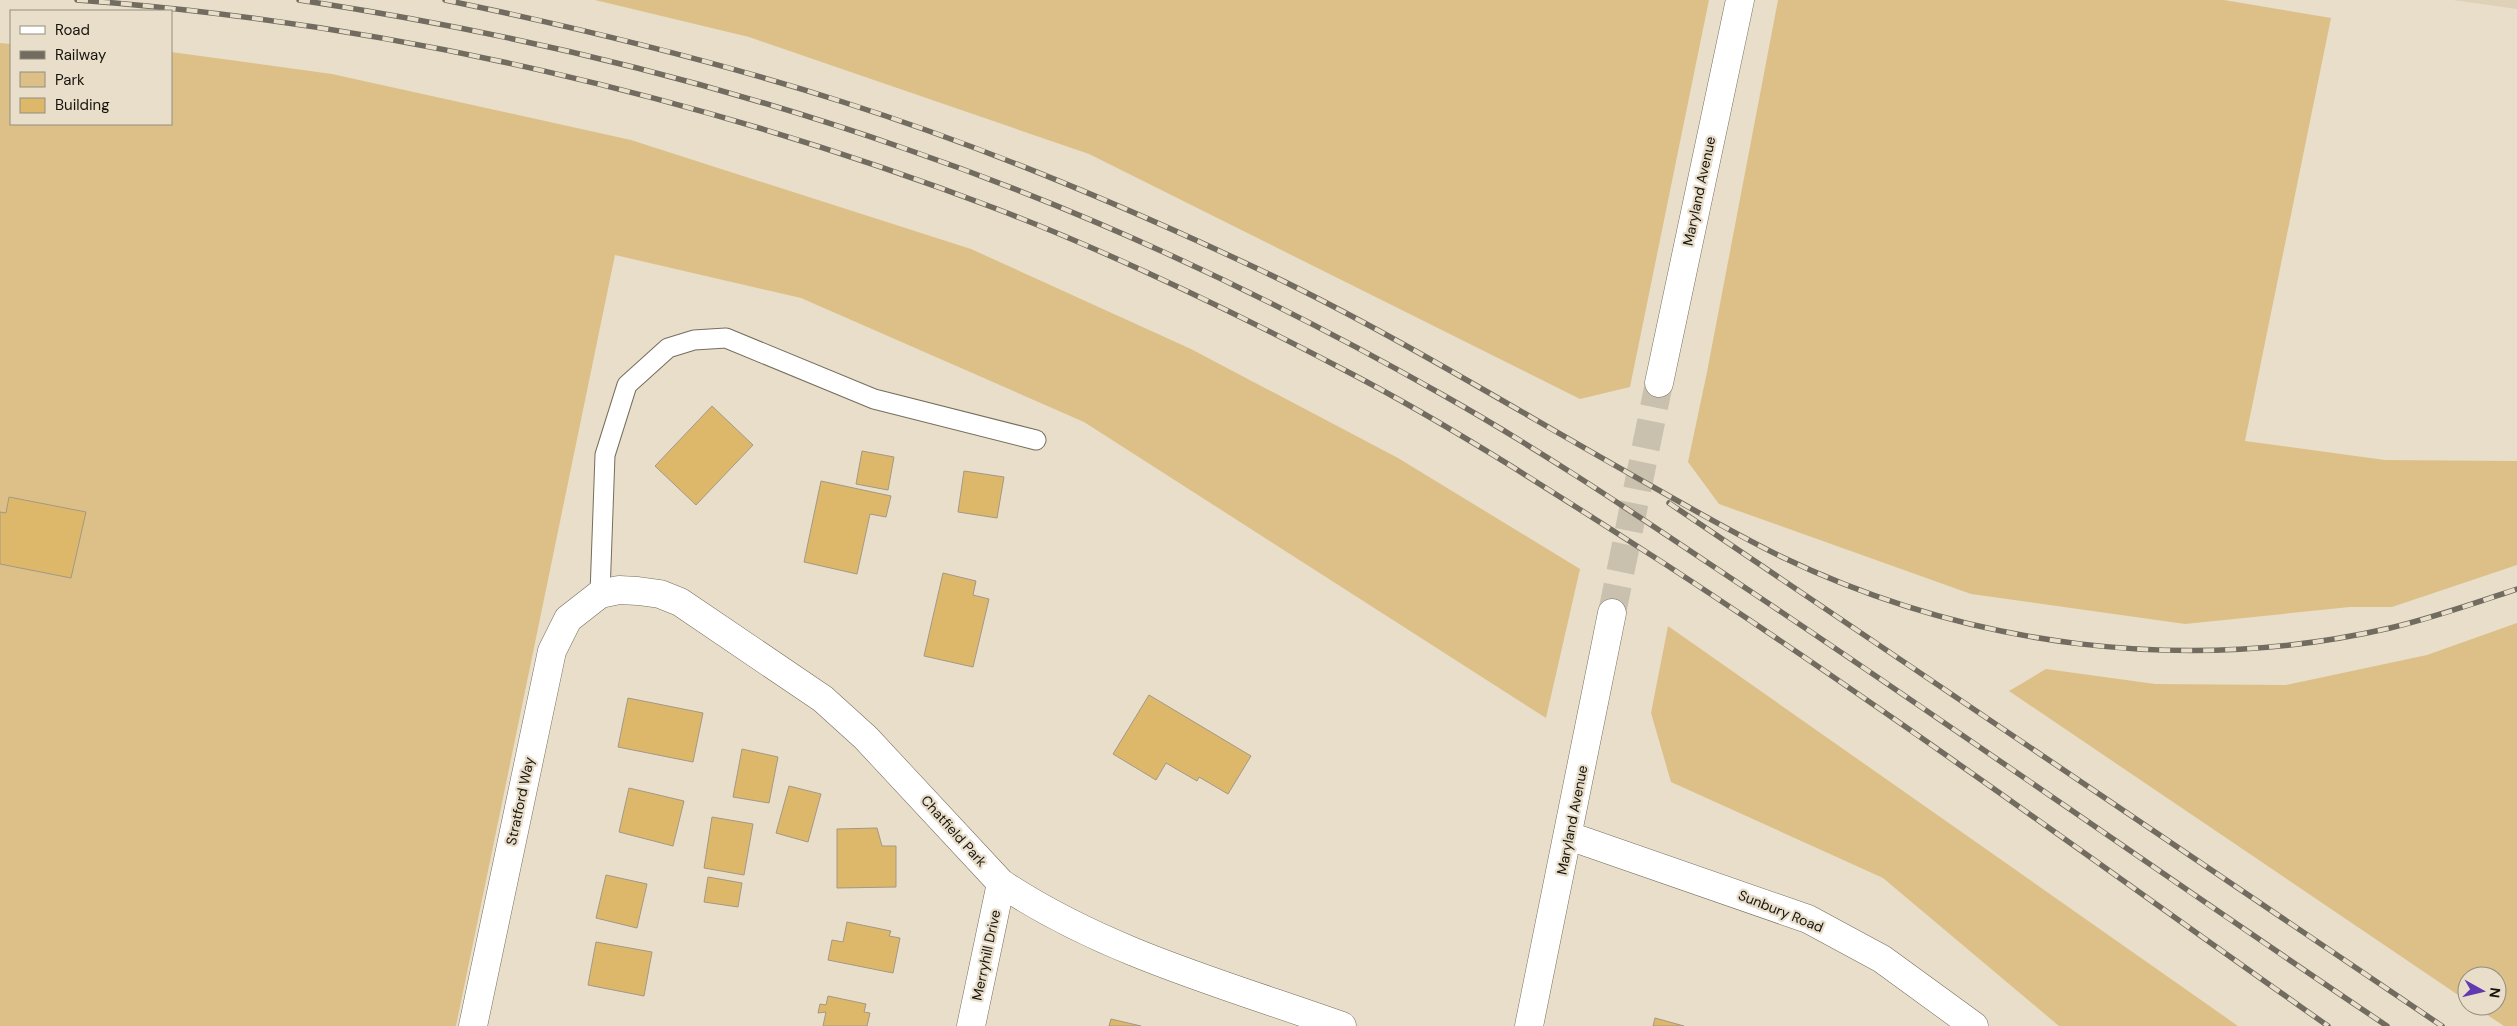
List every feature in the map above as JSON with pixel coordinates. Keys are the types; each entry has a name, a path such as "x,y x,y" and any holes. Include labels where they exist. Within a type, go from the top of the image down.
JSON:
{"street":[{"name":"Maryland Avenue","path":"1659,383 1740,0"},
{"name":"Chatfield Park","path":"600,594 620,590 638,590 660,594 680,602 823,699 900,772 1001,883 1025,899 1082,928 1178,970 1342,1026"},
{"name":"Stratford Way","path":"473,1026 552,651 568,619 600,594"},
{"name":"Maryland Avenue","path":"1529,1026 1569,836 1612,613"},
{"name":"Sunbury Road","path":"1569,836 1808,919 1882,960 1974,1026"},
{"name":"Merryhill Drive","path":"971,1026 1001,883"}],"lane":[{"path":"600,594 605,455 626,385 668,348 694,340 726,338 874,399 1036,440"}],"shaded area":[{"path":"2453,0 2517,0 2517,9"}],"green space":[{"path":"595,0 1709,0 1630,387 1580,399 1089,154 749,37"},
{"path":"1778,0 2224,0 2331,18 2245,441 2385,460 2517,461 2517,565 2392,607 2350,607 2185,624 1971,594 1719,504 1688,462"},
{"path":"0,43 10,44 10,125 172,125 172,52 332,74 631,140 971,249 1191,349 1398,458 1580,569 1546,718 1084,422 801,298 615,255 456,1026 0,1026"},
{"path":"2517,623 2517,1026 2504,1026 2489,1016 2507,1016 2507,966 2457,966 2457,994 2009,691 2046,669 2155,684 2286,685 2427,655"},
{"path":"1668,626 2238,1026 2059,1026 1883,878 1671,782 1651,713"}],"building":[{"path":"712,406 753,445 696,505 655,466"},
{"path":"862,451 894,457 888,490 856,484"},
{"path":"964,471 1004,477 997,518 958,512"},
{"path":"821,481 891,496 886,517 870,514 857,574 804,562"},
{"path":"9,497 86,512 71,578 0,564 0,512 6,513"},
{"path":"943,573 976,581 973,595 989,599 973,667 924,656"},
{"path":"1149,695 1251,756 1228,794 1199,777 1197,781 1166,763 1156,780 1113,754"},
{"path":"628,698 703,713 693,762 618,747"},
{"path":"742,749 778,757 769,803 733,797"},
{"path":"789,786 821,794 808,842 776,833"},
{"path":"629,788 684,801 673,846 619,832"},
{"path":"712,817 753,824 744,875 704,868"},
{"path":"877,828 882,846 896,846 896,887 837,888 837,829"},
{"path":"606,875 647,884 637,928 596,918"},
{"path":"708,877 742,883 738,907 704,902"},
{"path":"847,922 891,931 889,936 900,938 893,973 828,960 832,940 843,942"},
{"path":"596,942 652,952 644,996 588,985"},
{"path":"828,996 866,1004 864,1012 870,1013 867,1026 823,1026 826,1012 818,1013 820,1004 826,1005"},
{"path":"1655,1018 1684,1026 1653,1026"},
{"path":"1111,1019 1141,1026 1109,1026"}],"tunnel":[{"path":"1612,613 1659,383"}],"railway":[{"path":"77,0 195,11 312,27 429,47 544,71 660,100 773,132 886,169 997,209 1132,266 1265,329 1352,374 1432,418 1549,490 1665,564 1833,676 2328,1026"},
{"path":"299,0 453,27 606,60 757,101 832,124 975,174 1044,201 1113,229 1247,291 1443,395 1565,468 1840,652 2387,1026"},
{"path":"445,0 546,22 745,72 896,119 1053,178 1206,245 1307,293 1407,346 1702,515 1782,557 1854,588 1928,613 2003,631 2080,644 2158,650 2235,649 2313,642 2390,628 2438,615 2517,589"},
{"path":"1669,503 2442,1026"}]}
